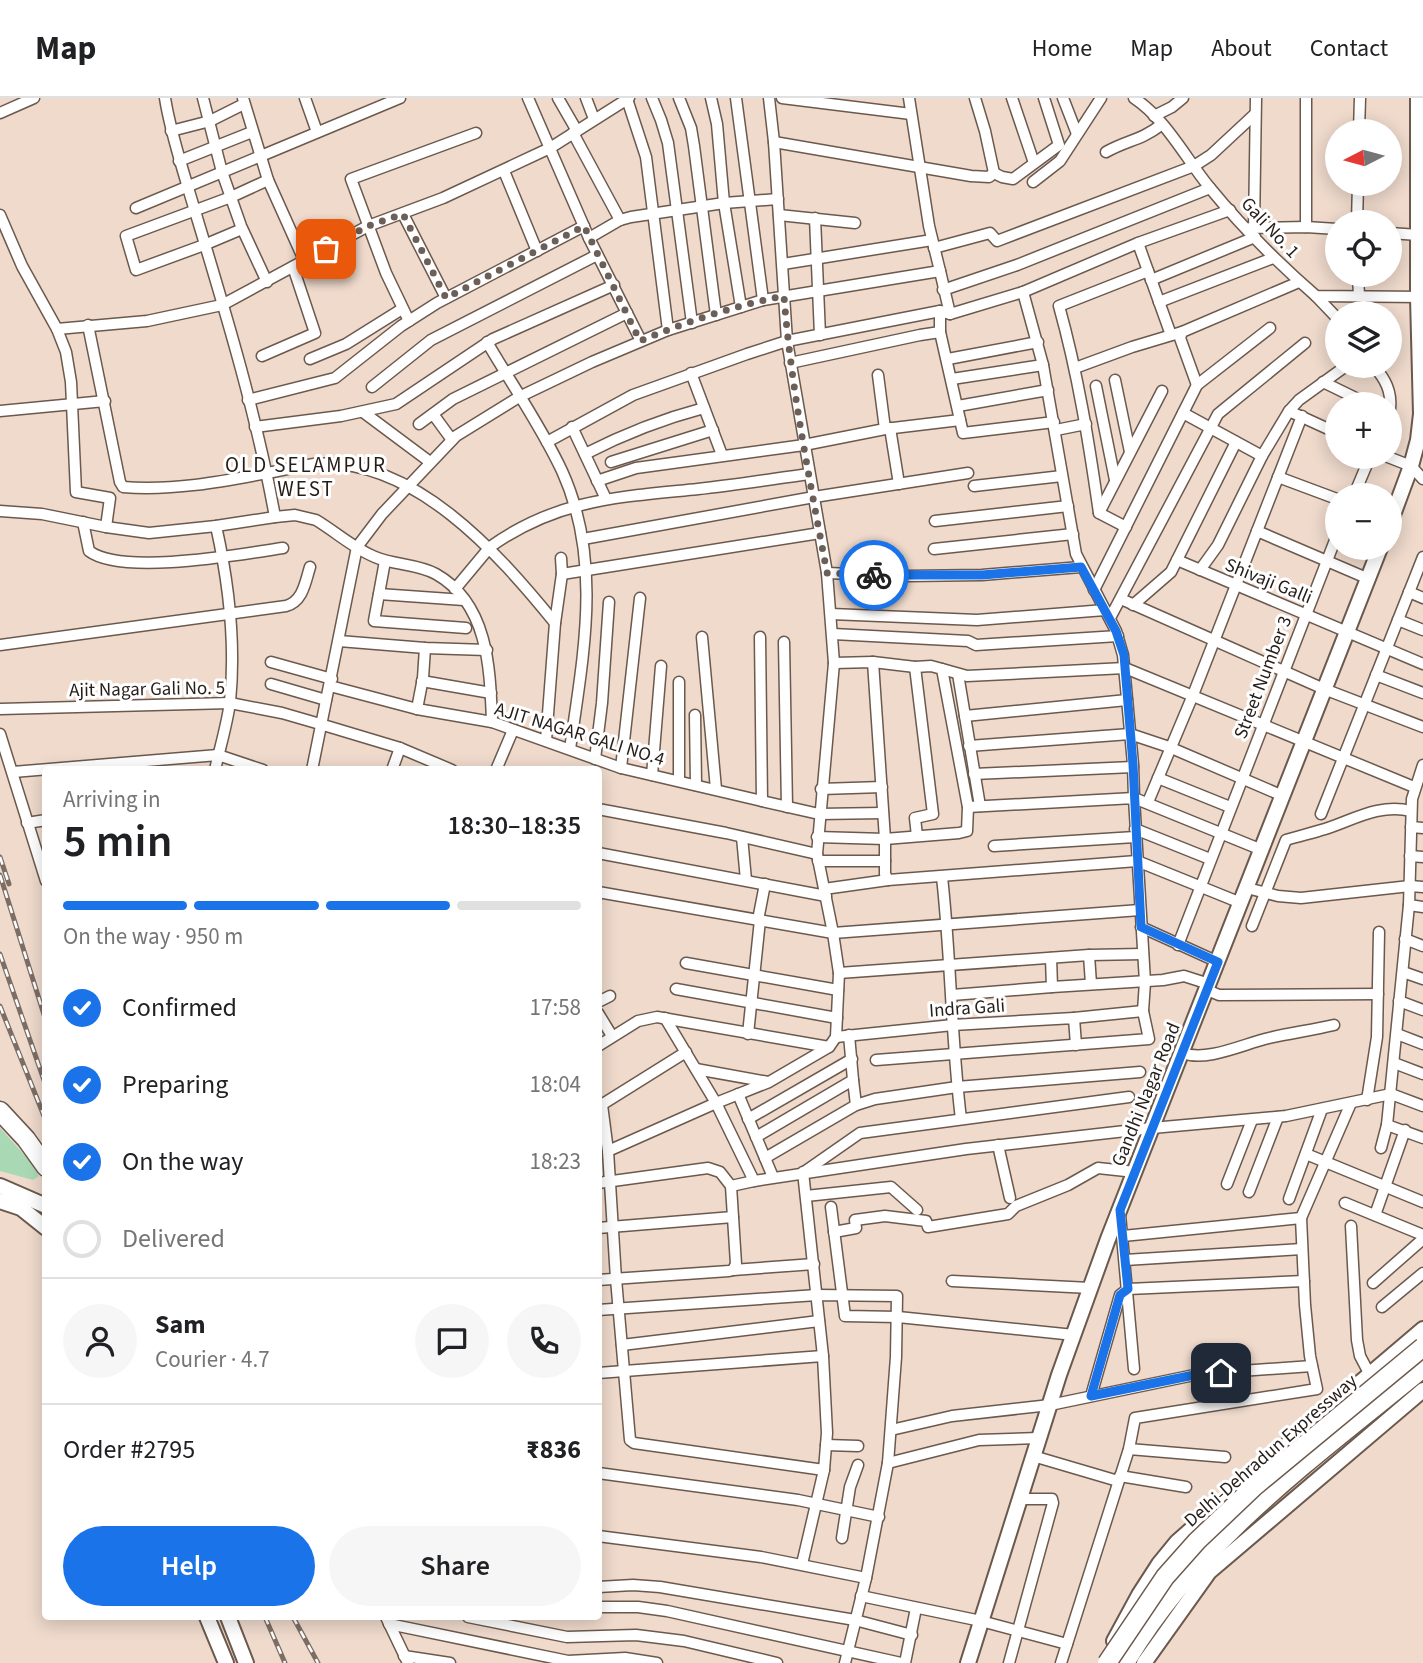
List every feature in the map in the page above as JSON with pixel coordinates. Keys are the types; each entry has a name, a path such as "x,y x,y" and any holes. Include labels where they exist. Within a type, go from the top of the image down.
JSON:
{"highway":[{"path":"0,1111 42,1161"},
{"name":"Delhi-Dehradun Expressway","path":"1107,1663 1165,1577 1196,1541 1419,1339"},
{"name":"Delhi-Dehradun Expressway","path":"1125,1663 1178,1587 1208,1551 1268,1497 1423,1368"}],"street":[{"path":"0,113 34,98"},
{"path":"165,98 179,161 248,400 275,517"},
{"path":"203,98 222,172 242,229 267,282"},
{"path":"305,98 317,132"},
{"path":"136,208 400,98"},
{"path":"528,98 597,255 640,341"},
{"path":"558,98 620,220"},
{"path":"586,98 594,119"},
{"path":"652,98 667,143 691,323"},
{"path":"679,98 691,128 716,315"},
{"path":"711,98 717,124 724,203 741,307"},
{"path":"736,98 763,300"},
{"path":"608,1151 769,1082 833,1042 837,1018 839,973 817,858 834,663 833,634 827,573 787,341 769,98"},
{"path":"782,98 911,114"},
{"path":"909,98 943,289 945,312 940,332 963,433 1086,424"},
{"path":"975,98 994,173"},
{"path":"1012,98 1034,163"},
{"path":"994,173 1013,179 1059,145 1044,98"},
{"path":"1063,98 1077,134"},
{"path":"1033,182 1060,161 1101,98"},
{"name":"Gali No. 1","path":"1134,98 1154,116 1210,188 1252,231 1273,258 1325,305"},
{"path":"1154,116 1183,98"},
{"path":"1252,231 1256,98"},
{"path":"1306,98 1306,227"},
{"path":"1359,119 1360,98"},
{"path":"1402,490 1418,440 1422,415 1418,98"},
{"path":"57,329 147,321 222,305 368,226 504,171 550,148 628,99 646,158 668,330"},
{"path":"171,131 209,121 243,101 268,180 304,260"},
{"path":"783,264 933,244 990,233 997,241 1194,166 1211,155 1254,115"},
{"path":"1106,152 1127,142 1136,141 1161,125"},
{"path":"179,161 253,132"},
{"path":"409,321 368,226 351,178 476,133"},
{"path":"774,142 985,177 994,173"},
{"path":"504,171 537,251"},
{"path":"242,229 204,246 136,270 126,236 231,197 268,180"},
{"path":"943,289 1017,265 1210,188"},
{"path":"589,237 620,220 654,213 748,200 778,199"},
{"path":"547,442 621,400 691,373 787,341 945,312 1023,292 1138,243 1230,210"},
{"path":"403,214 446,298"},
{"path":"0,215 22,266 57,329 66,352 72,405 76,492 110,498 106,527"},
{"path":"779,215 855,223"},
{"path":"815,218 820,335"},
{"path":"248,400 335,378 409,321 446,298 584,226"},
{"path":"1099,513 1086,424 1059,306 1149,275 1252,231 1325,228"},
{"path":"1402,234 1418,235"},
{"path":"1138,243 1159,302 1180,338 1197,385"},
{"path":"372,387 431,340 597,255"},
{"path":"1159,302 1273,258"},
{"path":"262,356 315,333 293,267"},
{"path":"313,766 357,547 382,514 430,462 467,428 519,397 668,330 763,300 940,271"},
{"path":"1075,368 1176,333 1299,282"},
{"path":"255,427 385,407 404,399 488,342 614,285"},
{"path":"1359,287 1359,296"},
{"path":"876,1060 1149,1039 1143,1011 1145,982 1125,668 1118,636 1081,567 1043,365 1023,292"},
{"path":"1316,296 1359,296 1420,303"},
{"path":"310,359 346,344 402,309"},
{"path":"419,424 453,398 627,313"},
{"path":"88,326 123,487 175,486 316,464 370,470 408,486 490,547 555,623"},
{"path":"1094,590 1197,385 1270,328"},
{"path":"790,363 940,332"},
{"path":"488,342 563,473 583,538 587,569 585,639 570,749"},
{"path":"948,359 1038,342"},
{"path":"831,614 977,620 1108,614 1121,599 1218,414 1305,343"},
{"path":"952,379 1043,365"},
{"path":"691,373 722,455"},
{"path":"878,375 899,484"},
{"path":"1200,570 1218,545 1262,456 1289,411 1329,378"},
{"path":"1115,380 1130,452"},
{"path":"1323,382 1343,392"},
{"path":"1096,386 1115,480"},
{"path":"958,406 1048,390"},
{"path":"1099,513 1161,391"},
{"path":"0,411 105,401"},
{"path":"585,454 661,420 704,408"},
{"path":"1289,411 1325,427"},
{"path":"363,412 430,462"},
{"path":"1183,413 1262,456"},
{"path":"433,414 452,440"},
{"path":"1148,802 1193,695 1302,416"},
{"path":"597,481 636,468 804,445 887,428 960,420"},
{"path":"572,427 606,499"},
{"path":"611,462 713,430"},
{"path":"1133,605 1171,572 1236,442"},
{"path":"1402,462 1411,466 1423,479"},
{"path":"583,538 968,473"},
{"path":"455,589 490,547 529,523 575,505 809,474"},
{"path":"974,486 1062,476"},
{"path":"1278,477 1325,495"},
{"path":"935,521 1068,506"},
{"path":"0,511 42,514 149,533 295,515 316,520 357,547 385,561 434,573 455,589 478,625 487,650 492,722"},
{"path":"1099,513 1126,527"},
{"path":"83,522 89,551 120,561 223,557 284,548"},
{"path":"216,526 232,613 230,703 216,766"},
{"path":"1257,530 1325,559"},
{"path":"562,574 820,533"},
{"path":"934,550 1073,534"},
{"path":"545,740 562,574 561,558"},
{"name":"Shivaji Galli","path":"1177,560 1423,663"},
{"path":"1327,560 1368,579"},
{"name":"Street Number 3","path":"1178,945 1327,560"},
{"name":"Gandhi Nagar Road","path":"968,1663 1033,1456 1090,1288 1375,560"},
{"path":"385,561 374,621 466,628"},
{"path":"1321,814 1421,565"},
{"path":"827,573 982,575 1081,567"},
{"path":"0,645 291,604 300,596 310,568"},
{"path":"1409,592 1423,598"},
{"path":"379,594 464,600"},
{"path":"621,768 640,598"},
{"path":"1121,599 1324,689 1423,727"},
{"path":"595,759 603,703 609,601"},
{"path":"1398,620 1423,630"},
{"path":"833,634 968,641 976,645 1118,636"},
{"path":"760,637 762,801"},
{"path":"702,638 716,789"},
{"path":"339,641 487,650"},
{"path":"784,642 788,807"},
{"path":"417,709 425,648"},
{"name":"AJIT NAGAR GALI NO.4","path":"271,662 417,709 492,722 621,768 819,814 883,813"},
{"path":"834,663 873,662 931,666 967,676 1125,668 1414,787"},
{"path":"873,662 885,874 888,880"},
{"path":"652,775 661,666"},
{"path":"915,667 933,814 915,818 917,836"},
{"path":"817,837 885,839 967,831 968,807 942,669"},
{"path":"958,674 980,806"},
{"path":"1376,675 1423,693"},
{"path":"422,681 491,693"},
{"path":"679,682 679,781"},
{"path":"271,684 326,701"},
{"path":"965,716 1127,700"},
{"name":"Ajit Nagar Gali No. 5","path":"0,709 230,703 282,713 400,748 439,766"},
{"path":"695,715 696,785"},
{"path":"498,766 513,730"},
{"path":"0,734 42,869"},
{"path":"970,746 1129,734 1169,747 1283,796"},
{"path":"393,766 400,748"},
{"path":"85,766 218,755 251,766"},
{"path":"1381,1147 1391,1094 1409,905 1411,811 1414,787 1423,765"},
{"path":"974,774 1133,767"},
{"path":"13,772 42,770"},
{"path":"1158,778 1230,807"},
{"path":"821,789 882,787"},
{"path":"968,807 1134,798 1262,850"},
{"path":"1252,926 1286,840 1329,828 1373,811 1397,808 1411,811"},
{"path":"602,810 742,837 817,858 885,861"},
{"path":"27,823 42,821"},
{"path":"1411,827 1423,828"},
{"path":"994,846 1135,833 1210,859"},
{"path":"742,837 746,880"},
{"path":"602,854 825,893 888,880 1136,861 1241,903"},
{"path":"1410,856 1423,858"},
{"path":"942,877 948,925 954,1054 961,1119"},
{"path":"748,1034 765,884"},
{"path":"1247,888 1290,897 1314,898 1410,886 1423,887"},
{"path":"602,893 833,933 1140,910"},
{"path":"1409,905 1423,907"},
{"path":"1141,927 1218,962"},
{"path":"1367,1100 1377,1037 1379,932"},
{"path":"1405,939 1423,946"},
{"path":"839,973 1143,954"},
{"path":"1089,956 1091,984"},
{"path":"1051,958 1052,987"},
{"path":"686,963 838,990"},
{"path":"1402,972 1423,979"},
{"path":"952,995 1145,982 1184,976 1219,995 1378,994"},
{"path":"676,989 837,1018"},
{"path":"1399,1001 1423,1010"},
{"name":"Indra Gali","path":"833,1042 849,1035 1143,1011"},
{"path":"1074,1017 1076,1045"},
{"path":"602,1043 638,1021 652,1018 665,1018 748,1034 833,1042"},
{"path":"665,1018 716,1103 754,1181"},
{"path":"602,1020 612,1036"},
{"path":"1182,1053 1189,1056 1211,1054 1270,1038 1335,1026"},
{"path":"1397,1034 1423,1044"},
{"path":"849,1035 856,1105"},
{"path":"602,1105 686,1052"},
{"path":"748,1119 852,1059"},
{"path":"1394,1063 1423,1074"},
{"path":"696,1069 769,1082"},
{"path":"765,1158 856,1105 875,1099 957,1087 1140,1072"},
{"path":"756,1137 853,1080"},
{"path":"738,1094 773,1177"},
{"path":"732,1186 803,1172 998,1145 1278,1117 1391,1094 1423,1106"},
{"path":"803,1172 860,1133 1129,1097"},
{"path":"1061,1663 1129,1449 1135,1418 1317,1388 1312,1366 1304,1281 1301,1218 1352,1103"},
{"path":"1289,1199 1322,1109"},
{"path":"602,1117 608,1151 618,1308 629,1437 632,1442 824,1470"},
{"path":"1250,1192 1278,1117"},
{"path":"1227,1184 1252,1120"},
{"path":"1387,1125 1423,1138"},
{"path":"1375,1215 1405,1130"},
{"path":"998,1145 1010,1199"},
{"path":"1306,1154 1423,1202"},
{"path":"834,1232 856,1228 855,1220 885,1216 926,1221 928,1227 1008,1213 1016,1206 1068,1185 1098,1167 1135,1172"},
{"path":"602,1183 708,1168 720,1172 732,1186 736,1264 733,1270"},
{"path":"802,1564 824,1470 826,1445 823,1356 803,1172"},
{"path":"0,1186 42,1204"},
{"path":"806,1196 891,1186 917,1210"},
{"path":"0,1201 21,1208 42,1224"},
{"path":"1345,1203 1423,1237 1373,1283"},
{"path":"831,1207 845,1316 898,1317 1074,1335"},
{"path":"1120,1210 1135,1369"},
{"path":"602,1227 733,1217"},
{"path":"1123,1236 1301,1218"},
{"path":"1351,1226 1357,1340 1360,1356 1370,1375"},
{"path":"1125,1260 1302,1250"},
{"path":"602,1280 814,1264"},
{"path":"1382,1307 1423,1273"},
{"path":"952,1281 1090,1288"},
{"path":"1091,1396 1120,1295 1128,1289 1304,1281"},
{"path":"602,1310 817,1295 897,1296 898,1317 888,1462 866,1578 845,1663"},
{"path":"622,1345 819,1321"},
{"path":"1100,1663 1139,1595 1177,1542 1370,1375 1419,1339 1423,1354"},
{"path":"602,1373 823,1356"},
{"path":"891,1430 952,1416 1050,1405 1199,1374 1312,1366"},
{"path":"1144,1663 1209,1572 1423,1390"},
{"path":"888,1462 979,1440 1039,1438"},
{"path":"826,1445 858,1446"},
{"path":"1129,1449 1225,1457"},
{"path":"1033,1456 1119,1479 1186,1487"},
{"path":"842,1538 850,1488 858,1465"},
{"path":"602,1473 731,1489 817,1503 879,1517"},
{"path":"1009,1663 1054,1503 1046,1497 1020,1499"},
{"path":"602,1537 802,1564 866,1578"},
{"path":"602,1587 652,1586 855,1620 912,1635"},
{"path":"861,1597 981,1621 1067,1644"},
{"path":"602,1607 638,1607 667,1611 903,1663 912,1635 916,1608"},
{"path":"209,1620 226,1663"},
{"path":"229,1620 246,1663"},
{"path":"483,1620 567,1637 636,1635 684,1641 777,1663"},
{"path":"387,1621 406,1659 450,1663"},
{"path":"387,1621 568,1661 625,1658 657,1663"}],"green space":[{"path":"0,1128 29,1160 39,1176 33,1180 0,1171"}],"railway":[{"path":"0,857 9,884"},
{"path":"0,875 42,1008"},
{"path":"0,954 42,1075"},
{"path":"0,1006 42,1111"},
{"path":"266,1620 285,1663"},
{"path":"295,1620 318,1663"}],"way so far":[{"path":"326,249 368,226 403,214 446,298 584,226 640,341 763,300 784,296 796,402 827,573 874,575"}],"district":[{"name":"OLD SELAMPUR WEST","path":"306,477"}],"route":[{"path":"874,575 982,575 1081,567 1116,631 1124,655 1133,764 1141,927 1218,962 1120,1210 1128,1289 1120,1295 1091,1396 1199,1374 1221,1373"}]}
